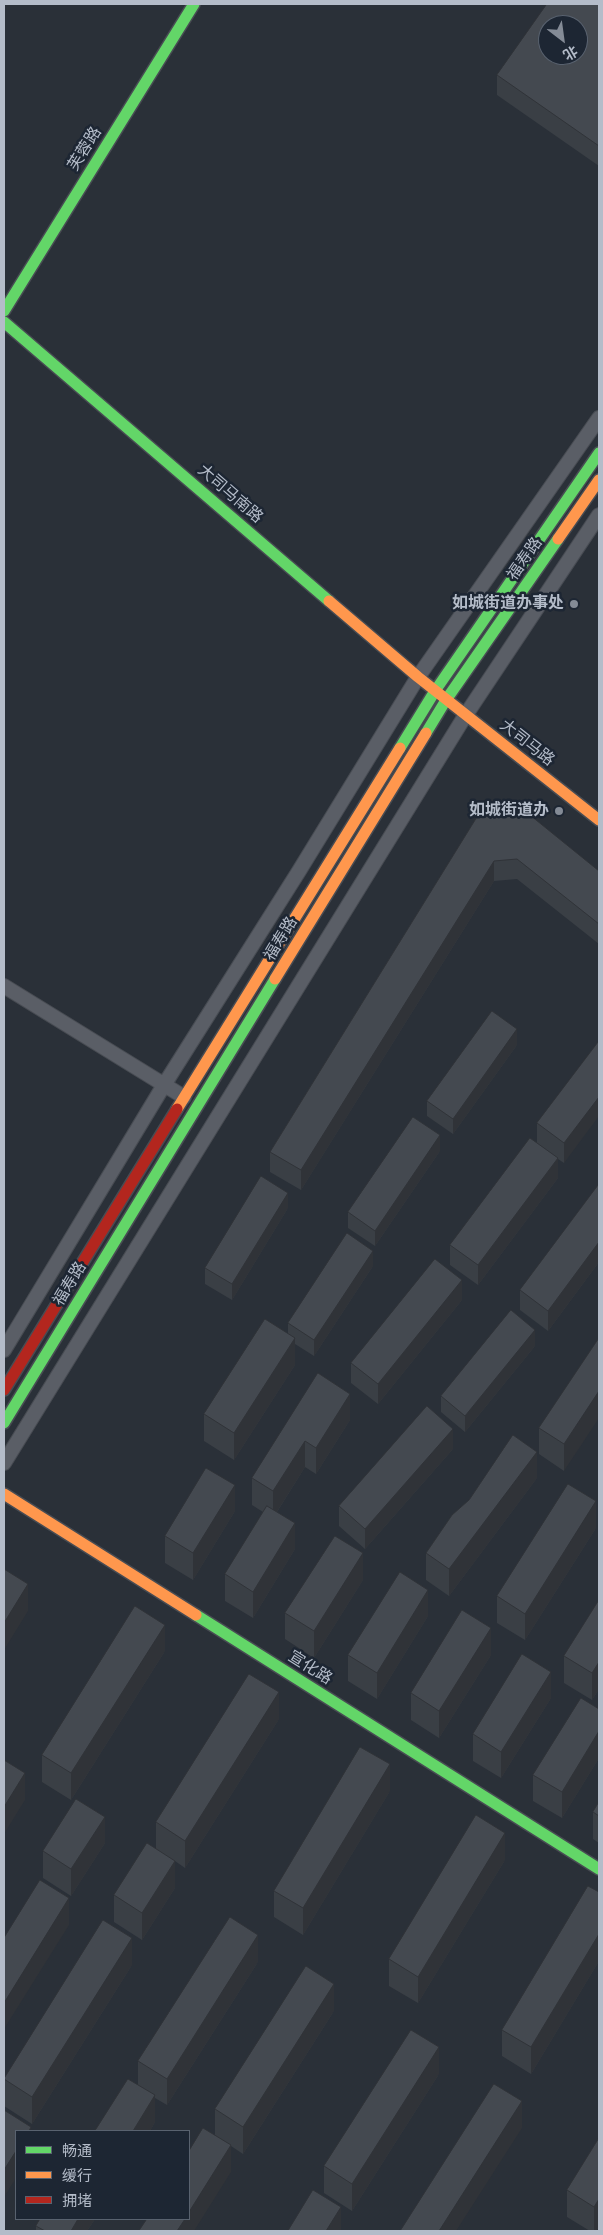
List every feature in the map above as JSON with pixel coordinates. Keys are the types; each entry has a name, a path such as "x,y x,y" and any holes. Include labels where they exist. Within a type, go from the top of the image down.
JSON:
{"main road":[{"name":"芙蓉路","path":"4,311 194,4"},
{"name":"大司马南路","path":"4,322 435,691"},
{"name":"福寿路","path":"4,1390 435,691 599,454"},
{"name":"福寿路","path":"4,1423 446,700 599,480"},
{"name":"大司马路","path":"435,691 599,820"},
{"name":"宣化路","path":"4,1494 599,1869"}],"street":[{"path":"4,1350 164,1085 299,871 418,677 599,418"},
{"path":"4,1463 465,716 599,515"},
{"path":"4,986 184,1097"}],"building":[{"path":"547,4 599,4 599,146 497,75 538,17 538,65 588,65 588,15 539,15"},
{"path":"520,807 599,871 599,924 517,859 494,861 301,1170 270,1152 480,812"},
{"path":"492,1011 517,1029 453,1119 427,1101"},
{"path":"599,1041 599,1097 564,1143 537,1123"},
{"path":"413,1117 440,1135 375,1231 348,1212"},
{"path":"530,1138 558,1158 478,1265 450,1245"},
{"path":"261,1176 288,1193 232,1284 205,1268"},
{"path":"599,1184 599,1242 548,1311 520,1290"},
{"path":"347,1233 373,1251 314,1340 288,1323"},
{"path":"435,1259 462,1280 378,1384 351,1363"},
{"path":"511,1310 535,1330 465,1416 441,1396"},
{"path":"265,1319 295,1338 234,1433 204,1414"},
{"path":"599,1338 599,1391 564,1444 539,1428"},
{"path":"318,1373 350,1394 316,1448 305,1441 273,1491 252,1478"},
{"path":"427,1406 453,1429 365,1529 339,1506"},
{"path":"513,1435 537,1452 449,1569 426,1553 452,1515 469,1500"},
{"path":"206,1468 235,1485 193,1553 165,1536"},
{"path":"568,1484 596,1501 525,1614 497,1596"},
{"path":"267,1506 295,1523 253,1592 225,1574"},
{"path":"335,1536 363,1553 314,1631 285,1613"},
{"path":"4,1569 28,1584 4,1623"},
{"path":"400,1572 428,1590 377,1673 348,1655"},
{"path":"599,1600 599,1662 592,1673 564,1656"},
{"path":"135,1606 165,1625 71,1773 42,1755"},
{"path":"462,1610 491,1628 439,1711 411,1693"},
{"path":"522,1654 551,1672 501,1752 473,1734"},
{"path":"249,1674 279,1692 185,1841 156,1822"},
{"path":"581,1698 599,1709 599,1731 562,1792 533,1775"},
{"path":"360,1747 390,1764 303,1908 274,1891"},
{"path":"4,1760 25,1773 4,1807"},
{"path":"76,1799 105,1817 71,1869 43,1851"},
{"path":"599,1802 599,1816 593,1812"},
{"path":"476,1815 505,1833 418,1977 389,1959"},
{"path":"147,1843 175,1861 142,1913 114,1895"},
{"path":"40,1880 69,1898 4,2003 4,1938"},
{"path":"588,1886 599,1892 599,1934 531,2047 502,2030"},
{"path":"230,1917 258,1935 167,2079 138,2061"},
{"path":"103,1920 132,1938 32,2097 4,2079"},
{"path":"306,1966 334,1984 243,2127 215,2109"},
{"path":"411,2030 439,2047 352,2184 324,2166"},
{"path":"128,2079 155,2095 134,2130 96,2130"},
{"path":"494,2084 522,2101 439,2231 402,2231 401,2230"},
{"path":"4,2110 31,2127 30,2130 15,2130 15,2153 4,2170"},
{"path":"203,2128 231,2145 190,2210 190,2149"},
{"path":"599,2138 599,2199 594,2207 567,2190"},
{"path":"313,2190 341,2207 326,2231 288,2231"},
{"path":"39,2220 77,2220 71,2231 45,2231 36,2226"},
{"path":"146,2220 184,2220 177,2231 139,2231"}],"traffic: fast":[{"path":"4,311 194,4"},
{"path":"4,322 329,601"},
{"path":"400,748 435,691 599,453"},
{"path":"426,733 446,700 558,539"},
{"path":"4,1423 275,979"},
{"path":"196,1615 599,1869"}],"traffic: slow":[{"path":"558,539 599,480"},
{"path":"329,601 418,677 599,820"},
{"path":"275,979 426,733"},
{"path":"177,1109 400,748"},
{"path":"4,1494 196,1615"}],"traffic: jam":[{"path":"4,1390 177,1109"}],"place":[{"name":"如城街道办事处","path":"574,604"},
{"name":"如城街道办","path":"559,811"}]}
